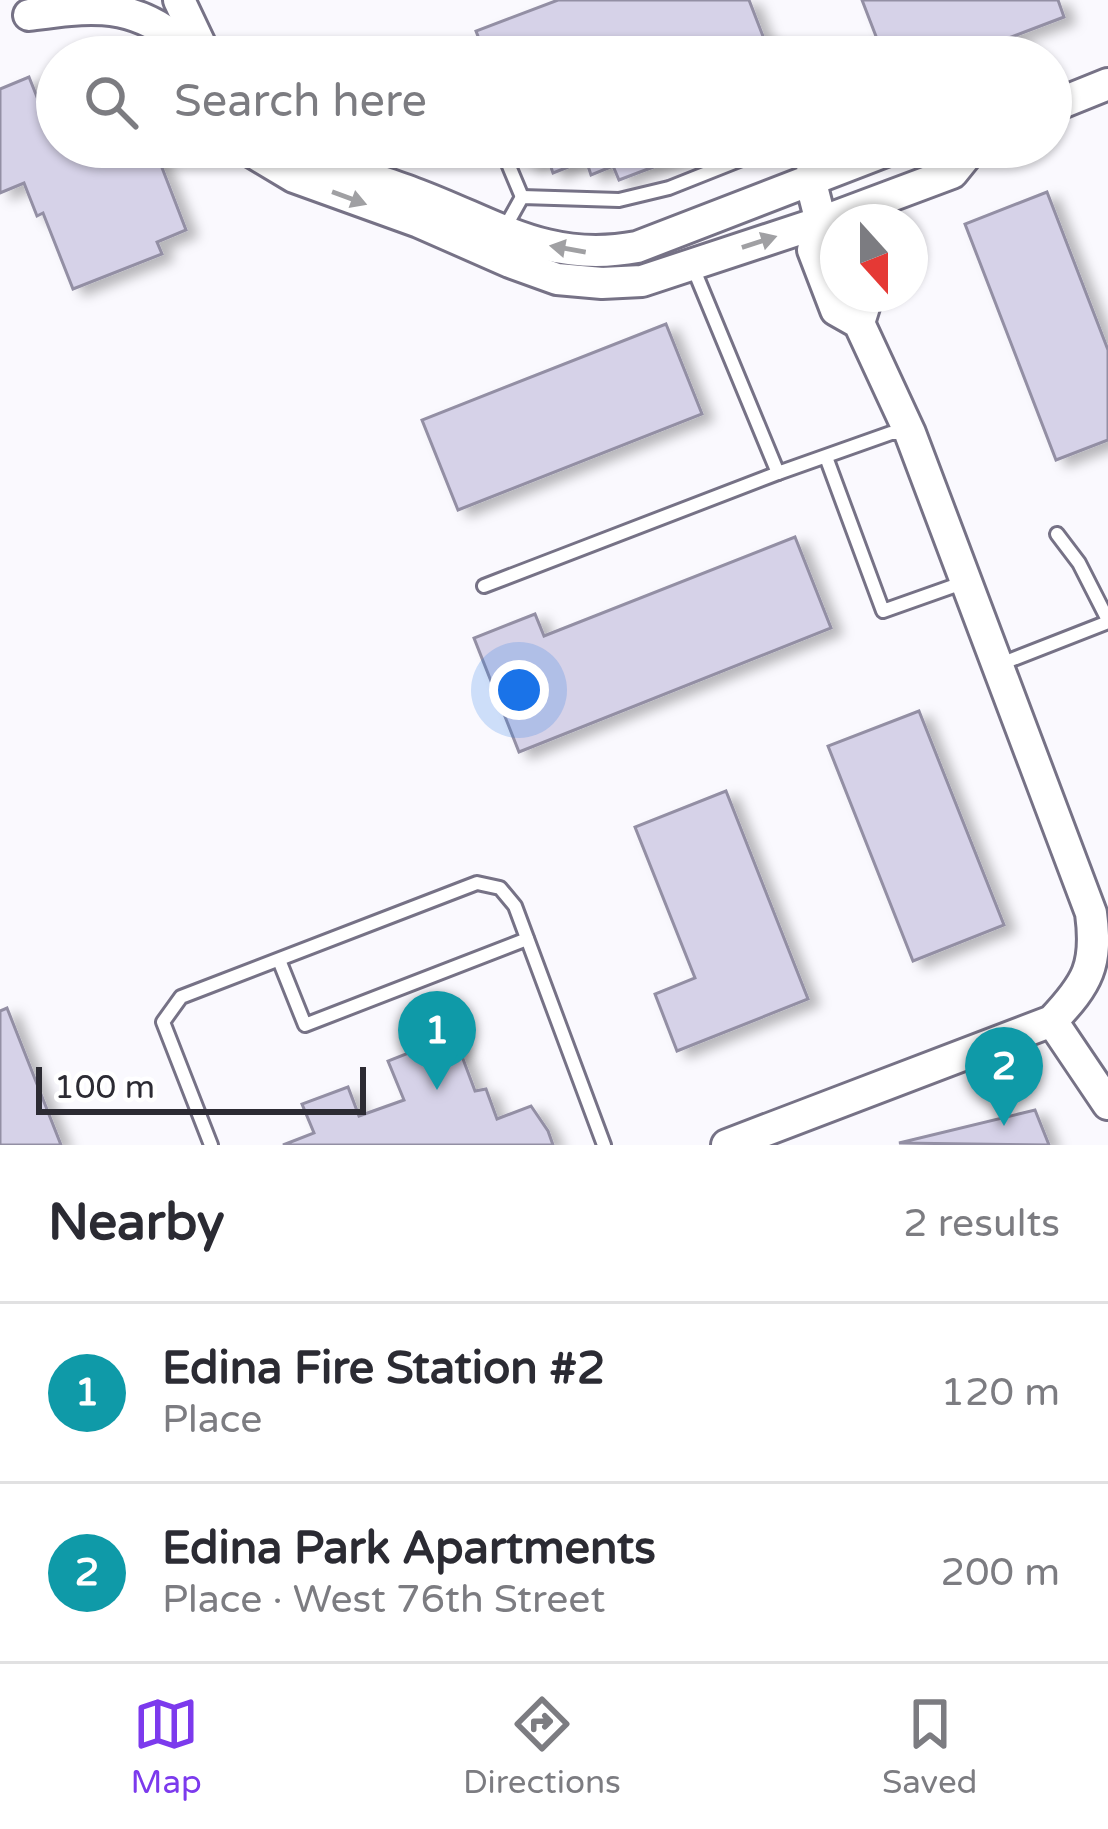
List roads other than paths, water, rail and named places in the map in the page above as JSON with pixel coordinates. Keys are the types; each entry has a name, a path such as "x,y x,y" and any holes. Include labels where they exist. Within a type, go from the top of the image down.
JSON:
{"street":[{"path":"15,20 59,0"},
{"path":"152,0 169,36"},
{"path":"179,0 196,36"},
{"path":"15,20 94,6 127,10 162,36"},
{"path":"1072,99 1108,84"},
{"path":"279,168 557,280 642,281 820,229"},
{"path":"347,168 502,232 567,252 602,254 637,247 839,168"},
{"path":"880,204 955,168"},
{"path":"809,179 820,205"},
{"path":"820,240 813,250 820,268"},
{"path":"727,1145 1052,1021 1082,989 1096,950 1091,913 865,312"},
{"path":"1052,1021 1108,1103"}],"lane":[{"path":"510,168 522,197"},
{"path":"522,197 619,200 669,188 719,168"},
{"path":"804,168 809,179"},
{"path":"502,232 522,197"},
{"path":"692,264 778,473"},
{"path":"484,586 778,473 891,433 910,433"},
{"path":"826,457 883,611 966,582"},
{"path":"998,665 1108,621 1079,563 1057,534"},
{"path":"211,1145 163,1022 182,997 477,883 500,888 515,906 604,1145"},
{"path":"279,960 305,1025 527,939"}],"place":[{"name":"Edina Fire Station #2","path":"437,1090"},
{"name":"Edina Park Apartments","path":"1004,1126"}]}
